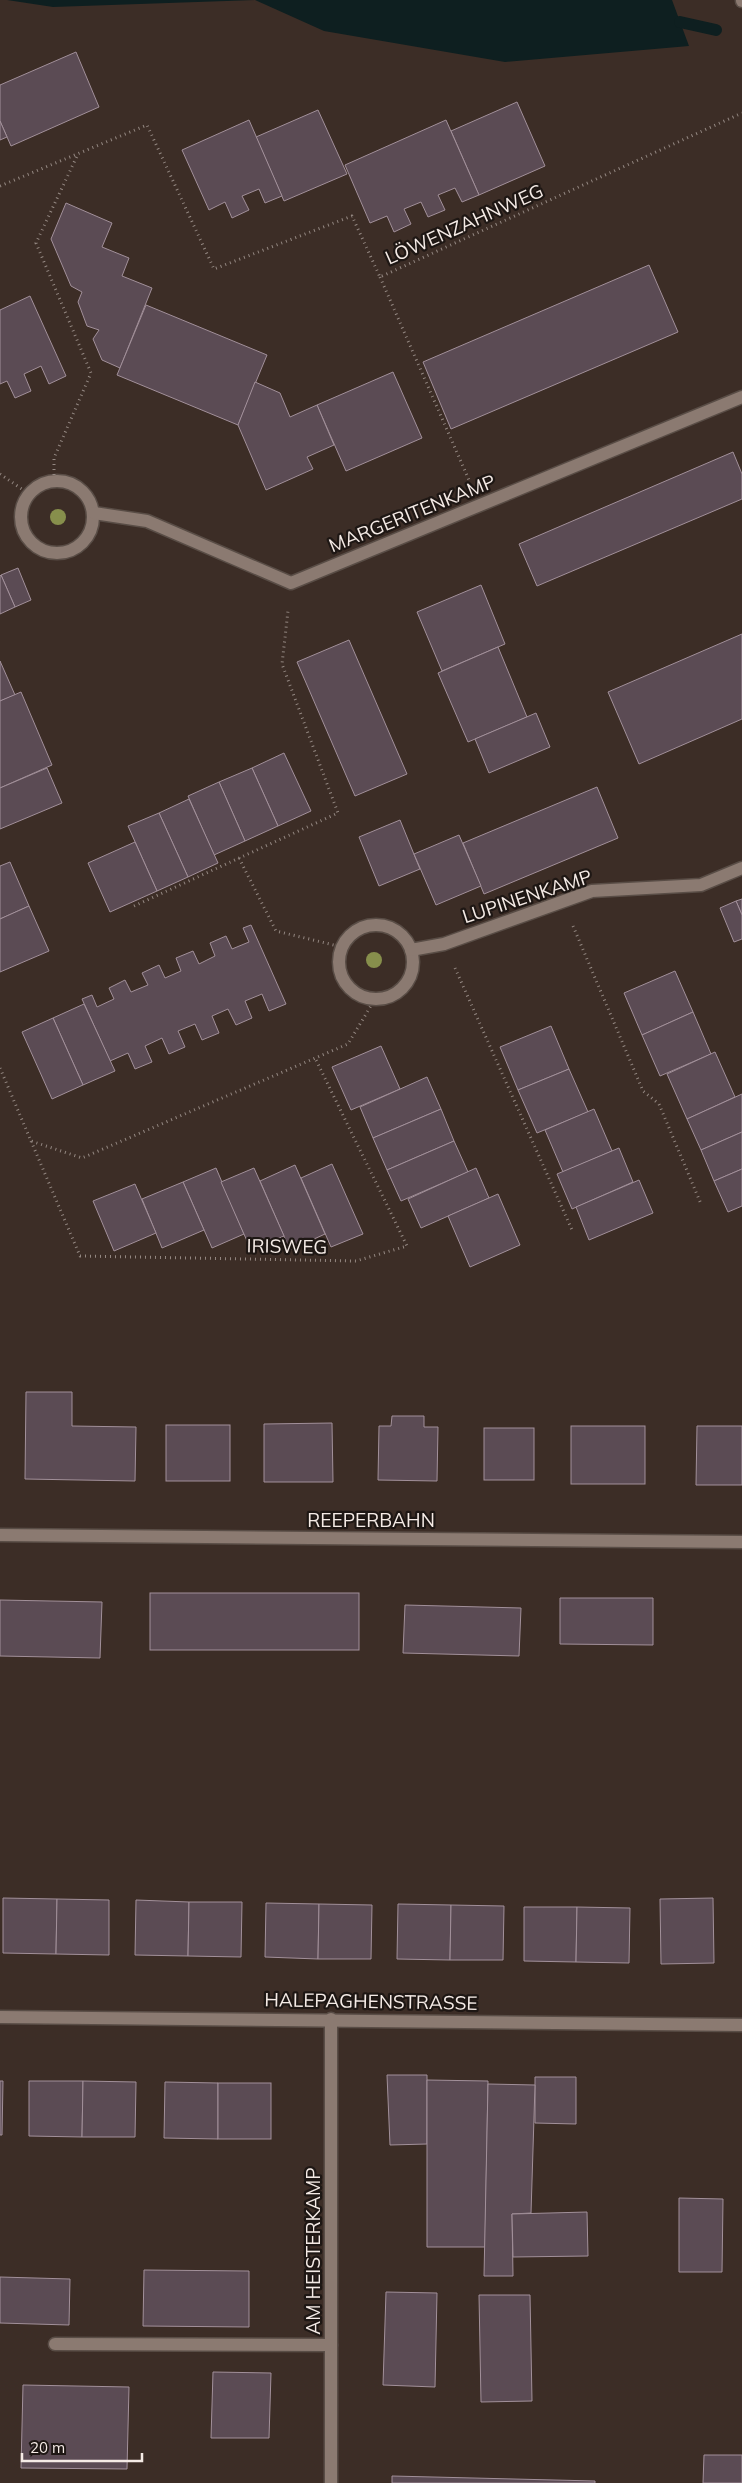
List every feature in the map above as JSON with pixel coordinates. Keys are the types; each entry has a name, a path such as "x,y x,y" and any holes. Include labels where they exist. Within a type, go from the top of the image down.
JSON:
{"street":[{"name":"MARGERITENKAMP","path":"291,583 742,397"},
{"path":"54,480 68,481 81,488 90,499 94,513 92,527 86,540 74,549 61,553 47,552 34,545 25,534 21,520 22,506 29,494 40,484 54,480"},
{"path":"94,513 147,521 291,583"},
{"name":"LUPINENKAMP","path":"411,950 444,944 592,891 701,886 742,868"},
{"path":"378,926 392,929 403,937 411,950 413,964 410,978 402,990 389,997 375,999 361,996 349,988 342,975 339,961 342,947 351,935 363,928 378,926"},
{"name":"REEPERBAHN","path":"0,1535 742,1542"},
{"name":"HALEPAGHENSTRASSE","path":"0,2017 331,2019 742,2025"},
{"name":"AM HEISTERKAMP","path":"331,2019 331,2483"},
{"path":"55,2344 331,2345"}],"path":[{"name":"LÖWENZAHNWEG","path":"0,186 147,125 214,269 352,216 380,277 742,113"},
{"path":"54,480 54,458 91,373 36,243 79,154"},
{"path":"380,277 480,505"},
{"path":"0,474 29,494"},
{"path":"134,906 338,812 282,664 291,583"},
{"path":"238,858 276,931 342,947"},
{"path":"562,901 643,1091 659,1104 701,1204"},
{"path":"444,944 572,1230"},
{"path":"31,1141 82,1158 348,1044 375,999"},
{"name":"IRISWEG","path":"0,1068 80,1256 356,1261 407,1246 315,1058"}],"shaded area":[{"path":"7,0 255,0 53,7"},
{"path":"255,0 672,0 689,46 505,62 324,31"}],"building":[{"path":"76,52 99,107 11,146 0,121 0,85"},
{"path":"517,102 545,166 479,195 451,131"},
{"path":"318,110 347,174 284,201 256,137"},
{"path":"249,120 282,196 265,203 259,189 242,196 249,210 232,218 225,202 209,210 182,150"},
{"path":"446,120 479,195 462,202 455,188 438,195 445,210 428,217 421,202 404,209 411,224 394,232 387,216 370,223 345,165"},
{"path":"0,121 7,137 0,140"},
{"path":"66,203 112,223 102,247 129,258 122,276 152,288 120,368 102,360 93,339 99,330 87,326 78,302 82,292 71,286 51,239"},
{"path":"649,265 678,332 451,429 423,362"},
{"path":"30,296 66,376 49,384 41,366 24,374 31,391 15,398 7,381 0,384 0,310"},
{"path":"146,305 267,355 238,425 117,375"},
{"path":"393,372 422,438 346,471 317,405"},
{"path":"255,382 280,393 290,417 317,405 334,445 307,457 313,469 266,490 238,425"},
{"path":"733,452 742,474 742,499 537,586 519,544"},
{"path":"18,568 31,600 15,607 1,575"},
{"path":"0,576 15,607 0,614"},
{"path":"481,585 505,644 442,671 417,612"},
{"path":"742,634 742,719 639,764 608,692"},
{"path":"349,640 407,774 355,796 297,662"},
{"path":"498,647 527,717 468,742 438,673"},
{"path":"0,661 15,695 0,701"},
{"path":"21,692 52,765 0,788 0,701"},
{"path":"536,713 550,747 489,773 475,739"},
{"path":"284,753 311,811 278,826 252,768"},
{"path":"47,768 62,803 0,829 0,788"},
{"path":"252,768 278,826 245,841 219,782"},
{"path":"219,782 245,841 214,855 188,796"},
{"path":"597,787 618,838 484,894 463,843"},
{"path":"189,799 218,863 188,877 159,813"},
{"path":"159,813 188,877 157,891 128,826"},
{"path":"400,820 420,869 379,886 359,837"},
{"path":"459,835 481,886 436,905 414,854"},
{"path":"135,842 157,891 110,912 88,863"},
{"path":"10,862 29,906 0,919 0,866"},
{"path":"742,899 742,915 736,901"},
{"path":"736,901 742,915 742,939 734,942 720,908"},
{"path":"29,906 49,951 0,972 0,919"},
{"path":"251,925 286,1004 269,1011 262,994 245,1001 252,1018 236,1025 228,1009 212,1016 219,1033 202,1040 195,1024 178,1031 185,1047 169,1054 162,1038 145,1046 152,1062 135,1069 128,1053 110,1061 82,999 92,995 97,1007 114,999 109,988 125,980 131,992 148,985 142,973 159,965 165,978 181,971 176,958 193,951 199,964 215,956 210,943 226,936 232,949 249,942 243,928"},
{"path":"675,971 693,1012 642,1035 624,993"},
{"path":"84,1004 115,1071 83,1085 53,1018"},
{"path":"693,1012 711,1054 660,1076 642,1035"},
{"path":"53,1018 83,1085 52,1099 22,1032"},
{"path":"551,1026 569,1069 518,1090 500,1047"},
{"path":"381,1046 400,1089 351,1110 332,1067"},
{"path":"715,1052 735,1097 687,1119 667,1074"},
{"path":"569,1069 588,1112 537,1133 518,1090"},
{"path":"427,1077 441,1109 373,1138 360,1107"},
{"path":"742,1094 742,1132 701,1150 687,1119"},
{"path":"441,1109 454,1141 387,1170 373,1138"},
{"path":"594,1109 612,1151 563,1172 545,1130"},
{"path":"742,1132 742,1169 714,1181 701,1150"},
{"path":"454,1141 468,1172 401,1201 387,1170"},
{"path":"619,1148 633,1182 572,1209 557,1174"},
{"path":"332,1164 363,1234 331,1247 301,1178"},
{"path":"295,1165 325,1234 290,1250 260,1181"},
{"path":"216,1168 244,1234 212,1248 183,1182"},
{"path":"254,1168 284,1236 251,1250 221,1182"},
{"path":"476,1168 489,1198 421,1228 408,1199"},
{"path":"742,1169 742,1206 728,1212 714,1181"},
{"path":"639,1180 653,1213 589,1240 576,1207"},
{"path":"183,1182 204,1230 162,1248 142,1199"},
{"path":"135,1184 156,1233 114,1251 93,1201"},
{"path":"498,1194 520,1245 470,1267 448,1216"},
{"path":"26,1392 72,1392 72,1426 136,1427 135,1481 25,1479"},
{"path":"392,1416 424,1416 424,1427 438,1427 437,1481 378,1480 379,1426 391,1426"},
{"path":"332,1423 333,1482 264,1482 264,1424"},
{"path":"166,1425 230,1425 230,1481 166,1481"},
{"path":"571,1426 645,1426 645,1484 571,1484"},
{"path":"697,1426 742,1426 742,1485 696,1485"},
{"path":"484,1428 534,1428 534,1480 484,1480"},
{"path":"150,1593 359,1593 359,1650 150,1650"},
{"path":"560,1598 653,1598 653,1645 560,1644"},
{"path":"0,1600 102,1602 100,1658 0,1656"},
{"path":"405,1605 521,1608 519,1656 403,1653"},
{"path":"3,1898 57,1899 56,1954 3,1953"},
{"path":"713,1898 714,1963 661,1964 660,1899"},
{"path":"57,1899 109,1900 109,1955 56,1954"},
{"path":"136,1900 189,1902 188,1956 135,1955"},
{"path":"189,1902 242,1902 241,1957 188,1956"},
{"path":"266,1903 319,1904 318,1959 265,1957"},
{"path":"319,1904 372,1905 371,1959 318,1959"},
{"path":"398,1904 451,1905 450,1960 397,1959"},
{"path":"451,1905 504,1906 503,1960 450,1960"},
{"path":"524,1907 577,1907 576,1962 524,1961"},
{"path":"577,1907 630,1908 629,1963 576,1962"},
{"path":"387,2075 427,2075 427,2144 390,2145"},
{"path":"535,2077 576,2077 576,2124 535,2123"},
{"path":"427,2080 488,2081 485,2247 427,2247"},
{"path":"0,2081 3,2081 2,2135 0,2135"},
{"path":"29,2081 83,2081 82,2137 29,2136"},
{"path":"83,2081 136,2082 135,2137 82,2137"},
{"path":"165,2082 218,2083 218,2139 164,2138"},
{"path":"218,2083 271,2083 271,2139 218,2139"},
{"path":"488,2084 535,2085 531,2213 512,2214 513,2276 484,2276"},
{"path":"679,2198 723,2199 722,2272 679,2272"},
{"path":"587,2212 588,2256 513,2257 512,2214"},
{"path":"144,2270 249,2271 249,2327 143,2326"},
{"path":"0,2277 70,2279 69,2325 0,2323"},
{"path":"386,2292 437,2293 435,2387 383,2385"},
{"path":"479,2295 530,2295 532,2401 481,2402"},
{"path":"213,2372 271,2373 269,2438 211,2438"},
{"path":"23,2385 129,2387 127,2469 21,2468"},
{"path":"704,2455 742,2455 742,2483 703,2483"},
{"path":"392,2476 595,2481 595,2483 392,2483"}],"waterway":[{"path":"680,22 716,30"}]}
